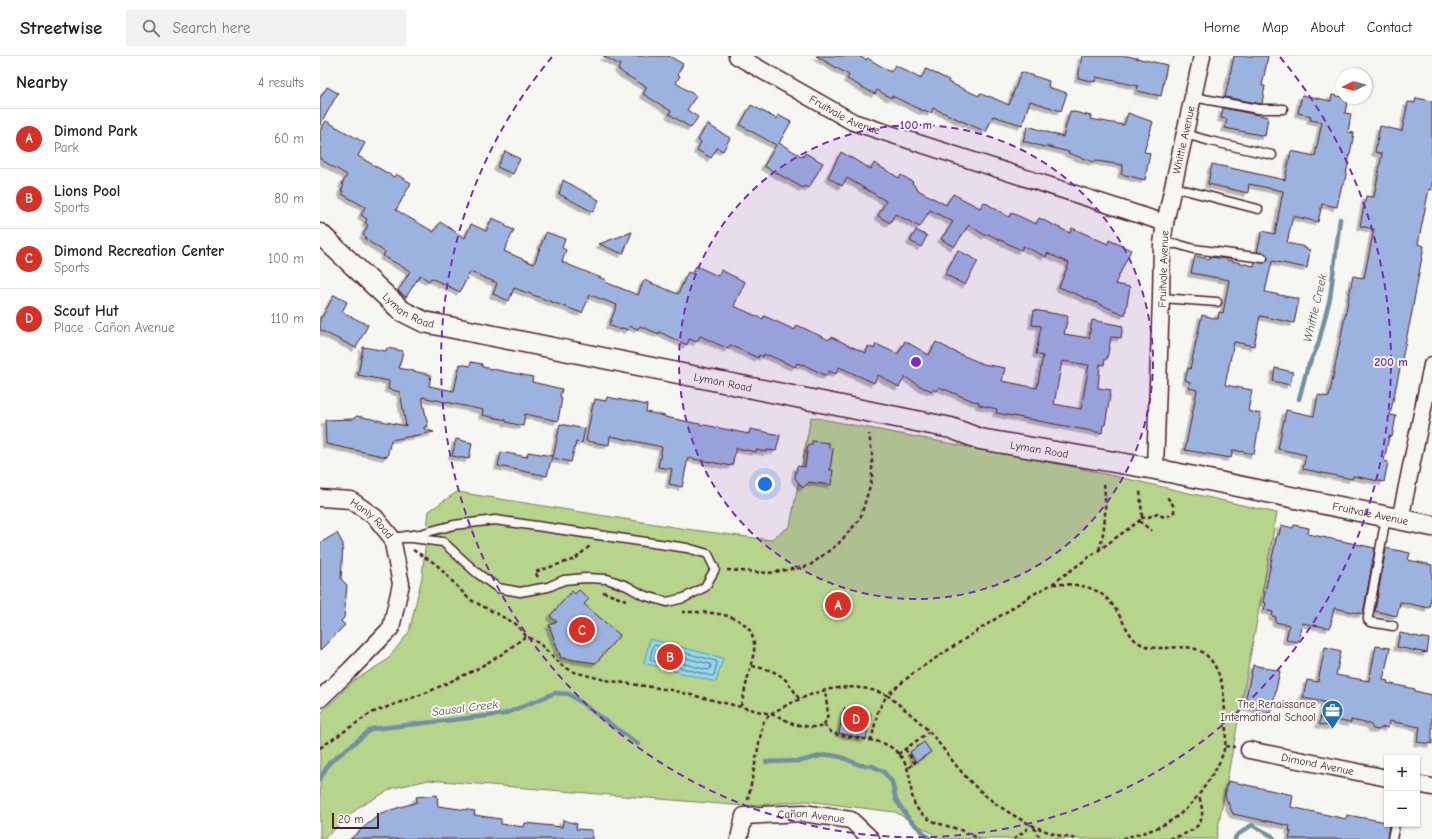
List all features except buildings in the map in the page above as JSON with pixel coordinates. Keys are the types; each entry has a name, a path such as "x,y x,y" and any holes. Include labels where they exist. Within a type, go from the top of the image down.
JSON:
{"street":[{"name":"Fruitvale Avenue","path":"737,56 853,122 1165,223 1162,244 1155,469 1432,526"},
{"name":"Whittle Avenue","path":"1165,223 1202,56"},
{"name":"Lyman Road","path":"321,237 345,256 402,311 424,322 950,428 980,439 1155,469"},
{"path":"1393,518 1432,365"},
{"name":"Hanly Road","path":"320,498 351,500 375,517 392,538 401,584 391,628 320,699"},
{"name":"Dimond Avenue","path":"1249,750 1384,777"},
{"path":"1420,785 1432,787"},
{"name":"Cañon Avenue","path":"744,816 803,813 851,820 871,839"},
{"path":"739,839 744,816"}],"lane":[{"path":"1193,97 1258,109 1284,109"},
{"path":"1185,134 1272,155"},
{"path":"1173,187 1258,209"},
{"path":"1162,244 1177,244 1194,249 1263,258"},
{"path":"1161,298 1217,302"},
{"path":"1393,518 1368,617 1370,622 1393,626"},
{"path":"494,520 687,548 708,554 715,569 705,587 684,598 667,602 643,595 627,586 607,579 585,578 564,580 548,587 520,592 498,588 477,573 443,542 412,538 392,538 420,534 454,525 494,520"},
{"path":"1392,839 1395,827"}],"path":[{"path":"715,569 769,573 809,566 838,544 860,518 872,479 872,453 869,434"},
{"path":"1099,550 1105,525 1106,509 1104,483"},
{"path":"1140,491 1142,505 1140,520"},
{"path":"871,741 878,710 887,695 916,671 1032,595 1052,584 1140,520 1157,513 1162,517 1170,516 1174,512 1174,505 1167,498 1167,495"},
{"path":"1140,520 1152,531"},
{"path":"539,578 535,572 575,559 602,536"},
{"path":"392,538 436,564 469,599 516,624 526,636 540,644 561,665 574,672 598,679 670,690 742,706 780,717 793,724 811,727 820,727 824,725"},
{"path":"1052,584 1086,586 1107,597 1127,629 1136,640 1148,647 1194,648 1208,657 1214,665 1222,686 1224,700 1225,746 1219,763 1199,796 1186,810 1173,820 1158,828 1118,839"},
{"path":"681,612 730,616 744,624 755,645 752,666 742,706"},
{"path":"320,748 371,713 428,692 474,670 514,646 526,636"},
{"path":"752,666 775,672 780,675 790,684 799,699"},
{"path":"744,816 763,723 770,714 799,699 825,690 853,686 876,690 887,695 916,719 974,785 993,802 1030,824 1052,834 1077,839"},
{"path":"824,725 828,714 825,690"},
{"path":"824,725 832,733 886,745 898,754 908,768 913,800 921,813 932,822 964,831 979,839"},
{"path":"898,754 929,732"},
{"path":"905,749 915,763 908,768"},
{"path":"1170,839 1194,830 1199,825 1203,810 1199,796"},
{"path":"1014,839 1025,831 1030,824"},
{"path":"1034,826 1037,834 1043,839"}],"green space":[{"path":"811,417 1079,468 1277,513 1216,839 938,839 930,832 895,812 806,801 745,806 429,780 393,788 359,807 324,839 320,839 320,714 355,680 387,660 409,632 422,577 429,511 457,492 686,529 770,540 790,526"}],"water":[{"path":"650,639 723,658 716,682 644,663"}],"waterway":[{"name":"Whittle Creek","path":"1299,399 1307,369 1318,345 1330,298 1340,219"},
{"name":"Sausal Creek","path":"320,779 329,763 372,729 504,714 555,693 569,694 638,744"},
{"name":"Sausal Creek","path":"766,762 801,761 830,755 841,757 860,765 872,766 883,771 892,782 896,800 909,819 930,839"},
{"name":"Sausal Creek","path":"1235,839 1236,836 1252,825 1272,836 1274,839"}],"place":[{"name":"Dimond Park","path":"838,605"},
{"name":"Dimond Recreation Center","path":"582,630"},
{"name":"Lions Pool","path":"670,657"},
{"name":"Scout Hut","path":"856,719"},
{"name":"The Renaissance International School","path":"1332,730"}]}
